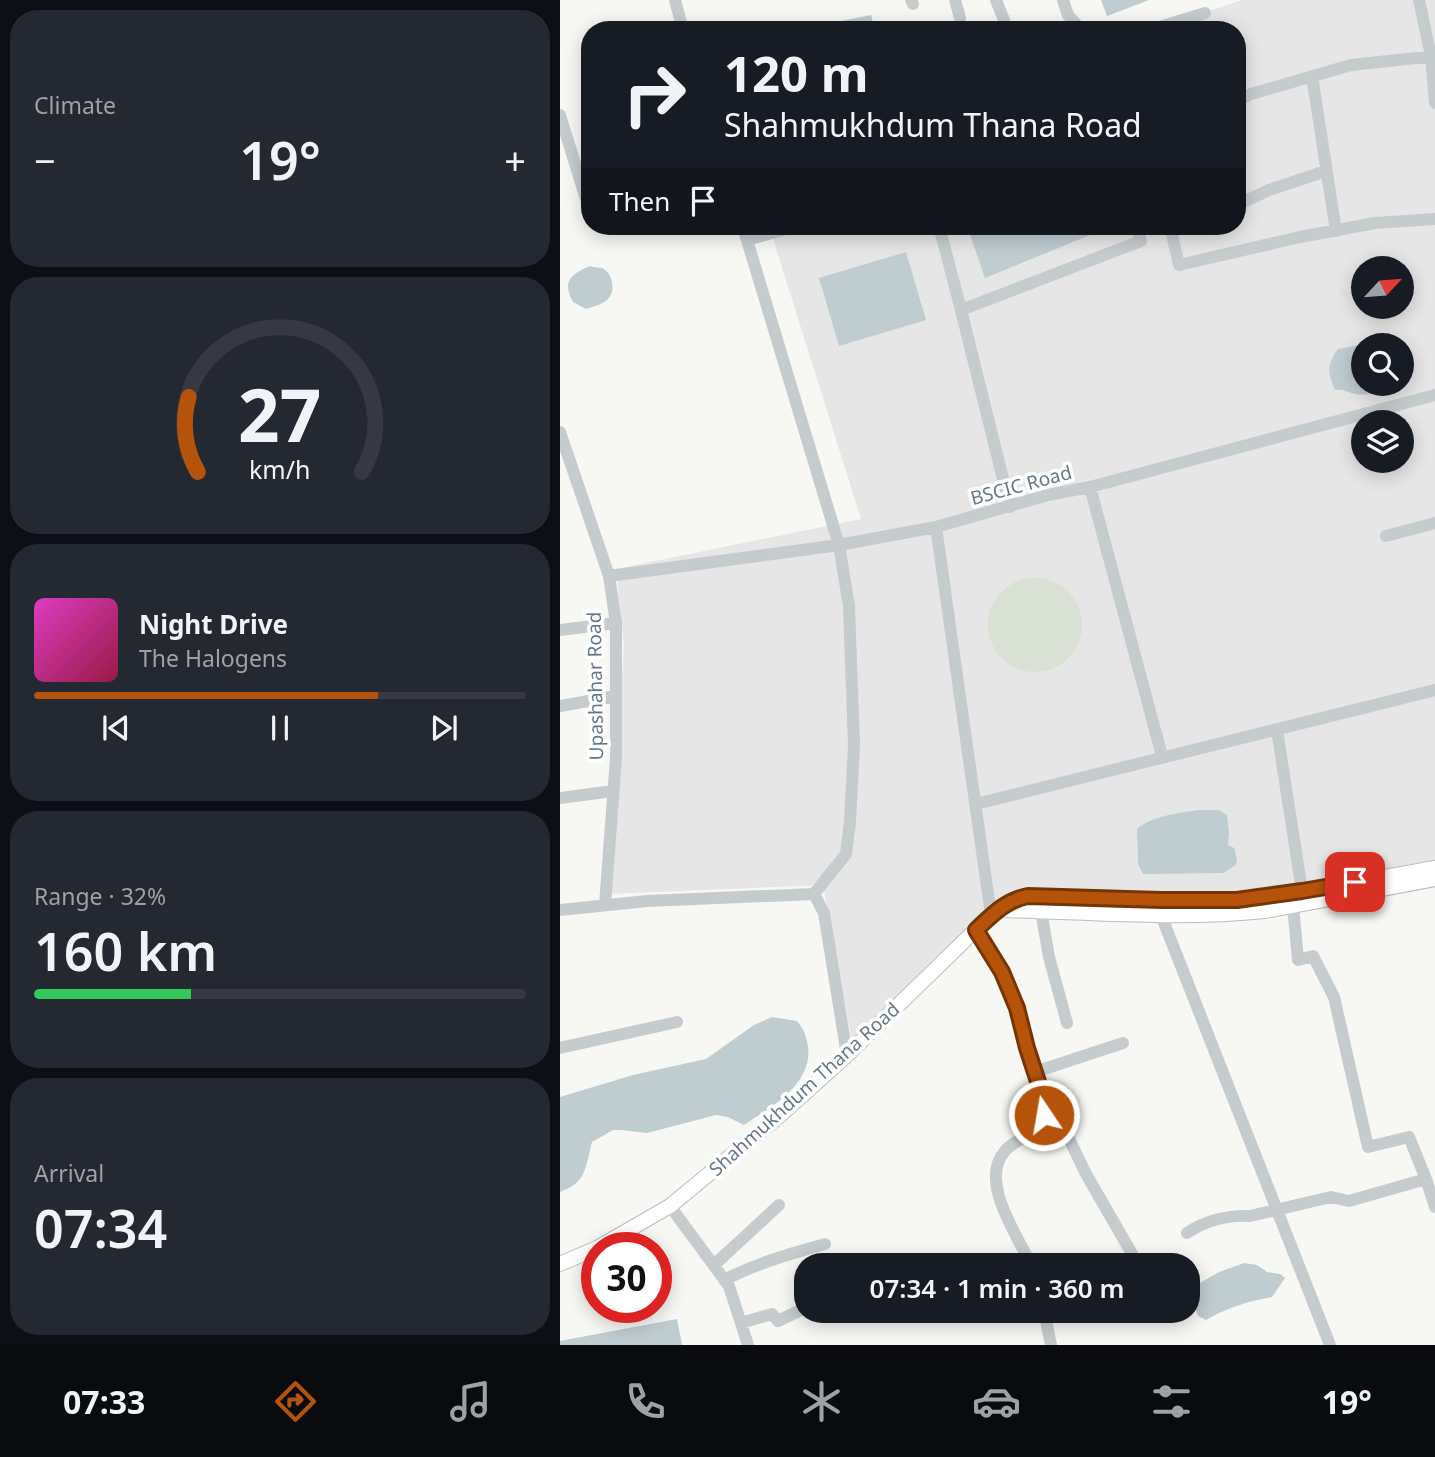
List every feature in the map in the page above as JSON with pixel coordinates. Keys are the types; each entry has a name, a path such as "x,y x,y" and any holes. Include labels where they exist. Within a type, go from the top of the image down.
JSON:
{"main road":[{"name":"Shahmukhdum Thana Road","path":"625,1232 670,1206 778,1117 847,1055 994,913 1013,900 1028,896 1237,900 1435,868"},
{"path":"994,913 1041,911 1161,915 1265,912 1435,879"},
{"name":"Shahmukhdum Thana Road","path":"560,1264 581,1255"}],"street":[{"path":"675,0 681,21"},
{"path":"955,0 960,18"},
{"path":"996,0 1003,20"},
{"path":"1063,0 1073,21"},
{"path":"1419,0 1433,56 1435,103"},
{"path":"1179,21 1205,13"},
{"path":"1246,96 1351,65 1433,56"},
{"path":"1312,76 1336,231"},
{"path":"560,115 581,183"},
{"path":"1246,201 1326,171"},
{"path":"1172,235 1179,265 1375,223 1435,219"},
{"path":"560,910 647,901 814,894 846,854 854,744 849,606 839,545 745,235"},
{"path":"747,240 764,235"},
{"path":"941,235 1010,507"},
{"path":"961,310 1141,241 1139,235"},
{"name":"BSCIC Road","path":"609,576 839,545 936,527 1048,495 1090,487 1435,395"},
{"name":"Upashahar Road","path":"560,432 609,576 616,623 616,758 605,905"},
{"path":"1090,487 1162,757"},
{"path":"1386,536 1435,523"},
{"path":"936,527 994,913"},
{"path":"560,631 616,623"},
{"path":"976,804 1435,690"},
{"path":"560,705 616,696"},
{"path":"1277,730 1302,891"},
{"path":"560,798 613,791"},
{"path":"814,894 824,913 847,1055"},
{"path":"1293,905 1298,960 1313,956 1334,998 1368,1147 1409,1137 1435,1207"},
{"path":"1041,911 1049,957 1067,1023"},
{"path":"1161,915 1330,1345"},
{"path":"976,930 1002,972 1012,996 1044,1100 1044,1115 1026,1136 1005,1150 998,1162 994,1184 1021,1253"},
{"path":"560,1048 677,1023"},
{"path":"1035,1072 1124,1043"},
{"path":"1044,1108 1057,1114 1086,1174 1132,1253"},
{"path":"1187,1233 1200,1224 1237,1215 1250,1216 1331,1196 1349,1200 1426,1179"},
{"path":"714,1265 779,1205"},
{"path":"670,1206 729,1286 748,1345"},
{"path":"724,1280 748,1267 825,1244"},
{"path":"741,1323 772,1314 778,1321 794,1313"},
{"path":"1046,1323 1051,1345"}],"shaded area":[{"path":"1101,0 1149,0 1107,16"},
{"path":"1242,0 1435,0 1435,877 1266,908 1004,909 854,1053 823,885 608,894 624,646 616,569 861,519 772,235 1246,235 1246,21 1179,21"},
{"path":"871,15 873,21 841,21"},
{"path":"970,235 1090,235 985,278"},
{"path":"906,252 926,320 839,346 819,278"},
{"path":"590,266 606,270 613,287 606,301 586,309 573,302 568,284 577,272"},
{"path":"1351,347 1351,392 1335,390 1331,378 1329,368 1338,349"},
{"path":"1035,578 1053,581 1068,592 1079,607 1082,625 1079,643 1068,658 1053,669 1035,672 1017,669 1002,658 991,643 988,625 991,607 1002,592 1017,581"},
{"path":"1200,810 1219,810 1227,815 1228,845 1234,848 1236,865 1223,873 1143,874 1138,864 1137,829 1159,818"},
{"path":"772,1017 797,1021 808,1046 808,1060 804,1072 788,1093 744,1125 728,1117 716,1115 647,1133 613,1130 592,1142 579,1180 560,1192 560,1097 633,1075 706,1059 754,1025"},
{"path":"1244,1263 1257,1265 1267,1272 1280,1274 1285,1278 1272,1297 1238,1306 1206,1320 1200,1317 1200,1283 1219,1272"},
{"path":"677,1319 682,1345 560,1345 560,1341 656,1323 672,1323 672,1320"}],"route":[{"path":"1044,1115 1044,1100 1017,1008 1002,972 976,930 996,910 1013,900 1028,896 1237,900 1355,882"}]}
